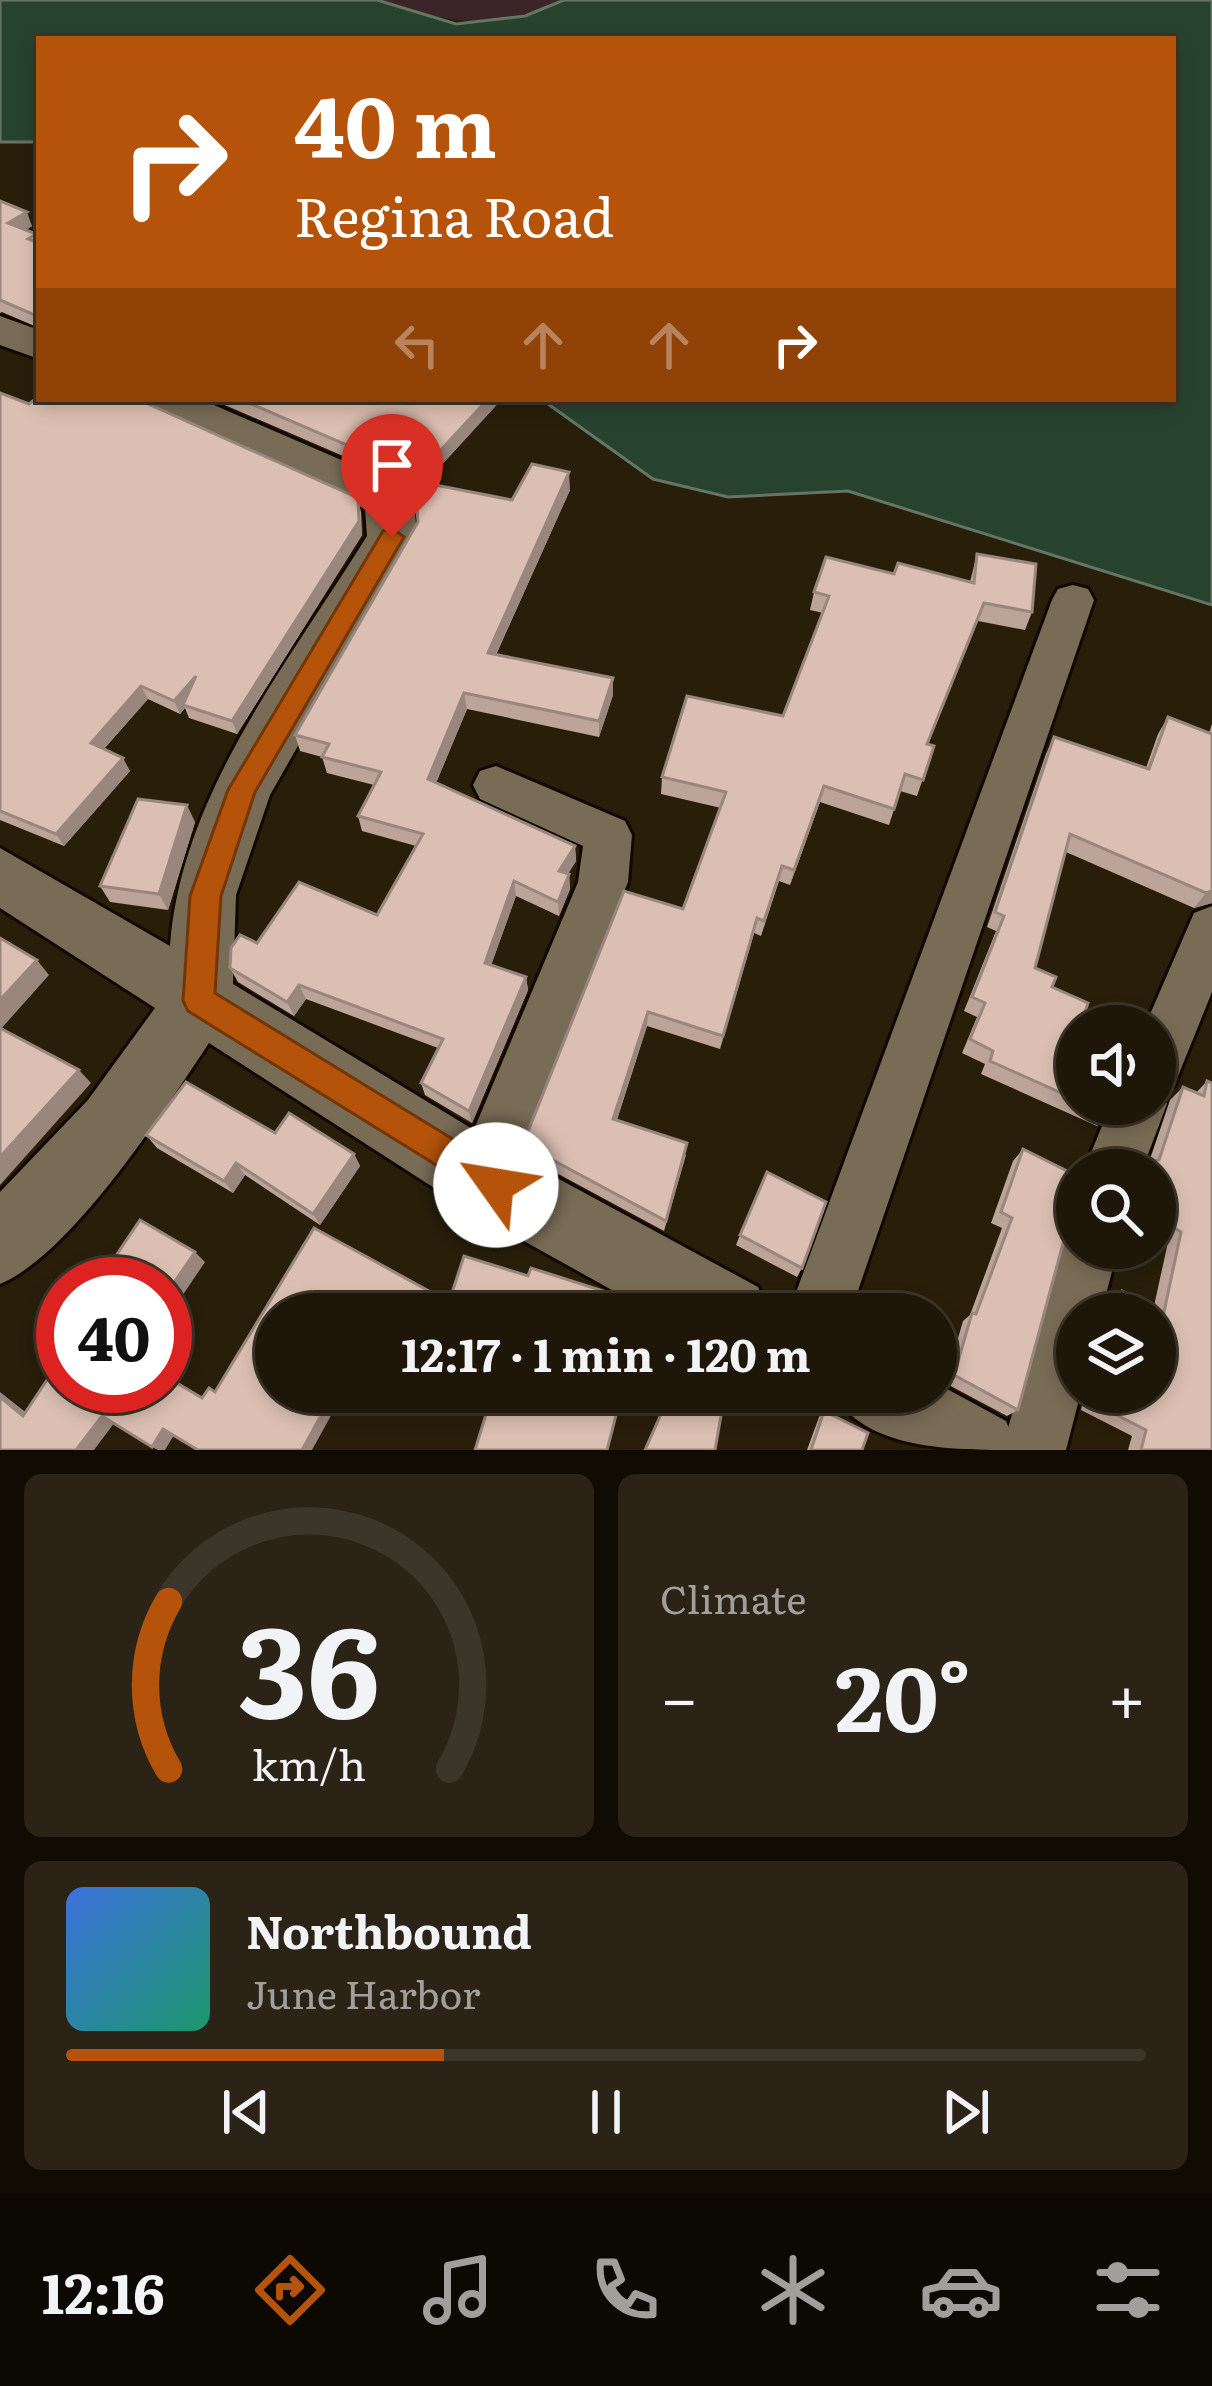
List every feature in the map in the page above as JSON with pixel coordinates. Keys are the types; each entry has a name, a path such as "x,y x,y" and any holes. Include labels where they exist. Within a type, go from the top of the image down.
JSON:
{"street":[{"path":"0,329 36,345"},
{"path":"0,1246 113,1125 199,1001 206,896 242,790 392,537 389,500 167,402"},
{"path":"826,1293 1073,600"},
{"path":"483,1178 603,882 608,835 496,784"},
{"path":"0,875 483,1178 693,1293"},
{"path":"1176,1016 1212,929"},
{"path":"1034,1450 1082,1269"},
{"path":"911,1413 977,1450"}],"shaded area":[{"path":"0,0 377,0 456,24 525,16 564,0 1212,0 1212,605 848,491 728,497 653,479 545,402 1176,402 1176,36 36,36 36,142 0,142"},
{"path":"377,0 564,0 513,17 470,21"}],"building":[{"path":"0,201 27,212 8,223 36,234 28,239 36,242 36,316 0,300"},
{"path":"0,393 29,404 36,398 144,402 358,498 359,521 232,721 183,705 196,676 174,701 141,686 91,743 123,758 56,834 0,811"},
{"path":"247,402 485,402 413,480 405,470"},
{"path":"532,464 569,472 488,653 613,678 599,721 464,693 428,779 575,846 559,871 569,874 558,902 514,881 485,963 526,977 469,1111 421,1083 443,1039 299,985 287,1002 230,968 231,948 240,935 257,943 299,882 377,915 423,834 358,816 381,772 322,757 329,744 295,735 418,522 415,481 512,500"},
{"path":"977,554 1036,564 1032,612 984,603 927,744 934,746 923,780 905,774 894,809 824,786 794,870 782,866 764,921 757,918 723,1036 648,1012 613,1119 687,1143 666,1221 523,1144 624,891 683,909 726,792 662,777 687,696 783,716 829,596 814,592 826,557 894,574 898,563 974,583"},
{"path":"1168,717 1212,734 1212,891 1206,893 1070,834 1035,968 1056,977 1052,987 1088,1003 1056,1005 1056,1091 990,1061 993,1051 970,1039 985,1003 972,997 1004,916 995,912 1054,737 1149,769"},
{"path":"138,799 187,805 159,894 100,886"},
{"path":"0,938 37,960 0,1000"},
{"path":"0,1028 79,1070 0,1157"},
{"path":"1207,1081 1212,1083 1212,1450 1141,1450 1146,1430 1113,1413 1176,1413 1176,1293 1168,1293 1181,1232 1176,1229 1176,1149 1163,1149 1171,1125 1176,1125 1183,1087 1204,1096"},
{"path":"186,1082 275,1133 289,1113 354,1154 313,1214 236,1163 224,1181 146,1135"},
{"path":"1023,1149 1056,1166 1056,1269 1018,1410 957,1377 972,1313 976,1314 1012,1218 1001,1212"},
{"path":"767,1172 826,1202 802,1268 740,1235"},
{"path":"140,1220 195,1252 192,1257 115,1257"},
{"path":"314,1228 433,1293 275,1293"},
{"path":"464,1256 528,1276 531,1268 610,1293 452,1293"},
{"path":"255,1326 255,1413 322,1413 302,1450 198,1450 163,1429 152,1447 102,1416 76,1450 0,1450 0,1397 23,1416 36,1396 36,1413 192,1413 192,1392 202,1398 209,1388 215,1392"},
{"path":"486,1413 617,1413 607,1450 475,1450"},
{"path":"662,1413 721,1413 715,1450 645,1450"},
{"path":"823,1413 868,1433 862,1450 811,1450"}],"route":[{"path":"392,537 242,790 206,896 199,1001 496,1185"}]}
